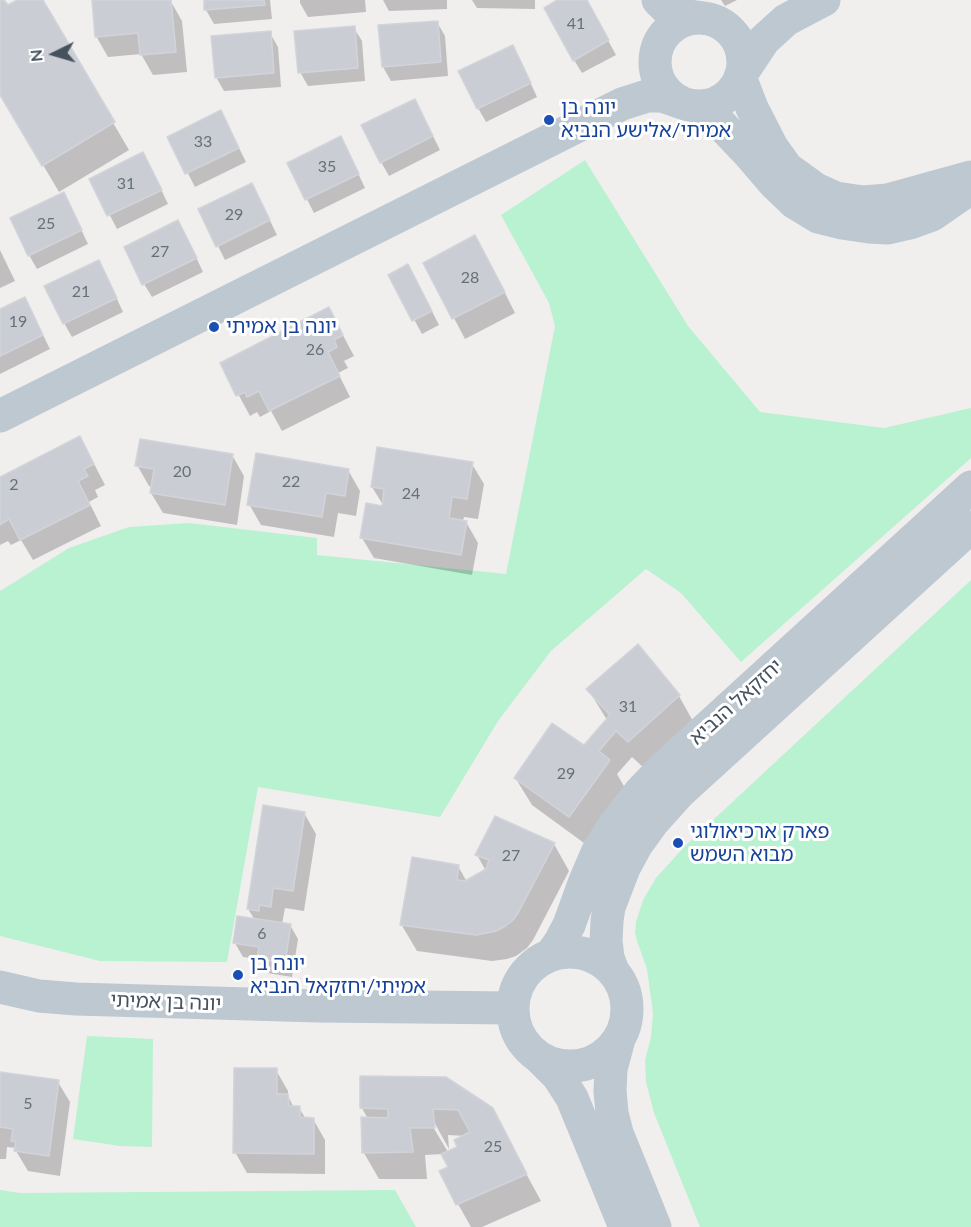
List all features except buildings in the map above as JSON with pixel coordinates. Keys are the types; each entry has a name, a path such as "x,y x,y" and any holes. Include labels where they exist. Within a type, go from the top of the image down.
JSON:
{"street":[{"path":"0,416 622,104 647,96 662,96 689,105 709,106 722,100 732,91 764,40 786,20 824,0"},
{"path":"660,3 674,14 714,21 729,30 742,53 741,75 752,108 772,147 787,168 816,189 836,198 862,202 888,200 971,177"},
{"path":"622,104 636,92 652,70 665,19 660,3"},
{"path":"786,20 755,24 695,18 682,21 670,29 658,46 655,66 658,80 670,96 712,115 774,183 795,203 818,217 842,223 888,228 932,215 971,188"},
{"name":"יחזקאל הנביא","path":"551,955 566,931 601,846 622,814 641,791 660,771 971,487"},
{"name":"יחזקאל הנביא","path":"613,971 608,958 606,940 609,907 624,868 637,844 653,822 680,792 971,527"},
{"path":"619,1039 602,1057 587,1064 563,1066 540,1058 528,1049 514,1023 512,1008 521,978 537,961 567,952 585,954 600,960 613,971 622,986 627,1004 626,1022 611,1069 612,1113 617,1133 655,1227"},
{"name":"יונה בן אמיתי","path":"0,987 39,996 76,999 318,1006 512,1008"},
{"path":"540,1058 558,1076 572,1098 625,1227"}],"green space":[{"path":"585,160 688,326 760,412 884,428 971,408 971,458 741,662 681,593 646,569 551,651 498,721 440,817 258,787 227,962 100,961 0,936 0,591 69,548 129,527 189,523 317,538 317,555 506,574 555,326 549,303 501,215"},
{"path":"971,580 971,1227 700,1227 654,1113 646,1082 645,1060 651,1037 653,1013 647,969 635,932 643,900 656,878 684,847"},
{"path":"87,1036 153,1039 152,1147 120,1146 73,1139"},
{"path":"0,1190 20,1193 395,1190 416,1227 0,1227"}],"place":[{"name":"יונה בן אמיתי/אלישע הנביא","path":"549,120"},
{"name":"יונה בן אמיתי","path":"214,327"},
{"name":"פארק ארכיאולוגי מבוא השמש","path":"678,843"},
{"name":"יונה בן אמיתי/יחזקאל הנביא","path":"238,975"}]}
